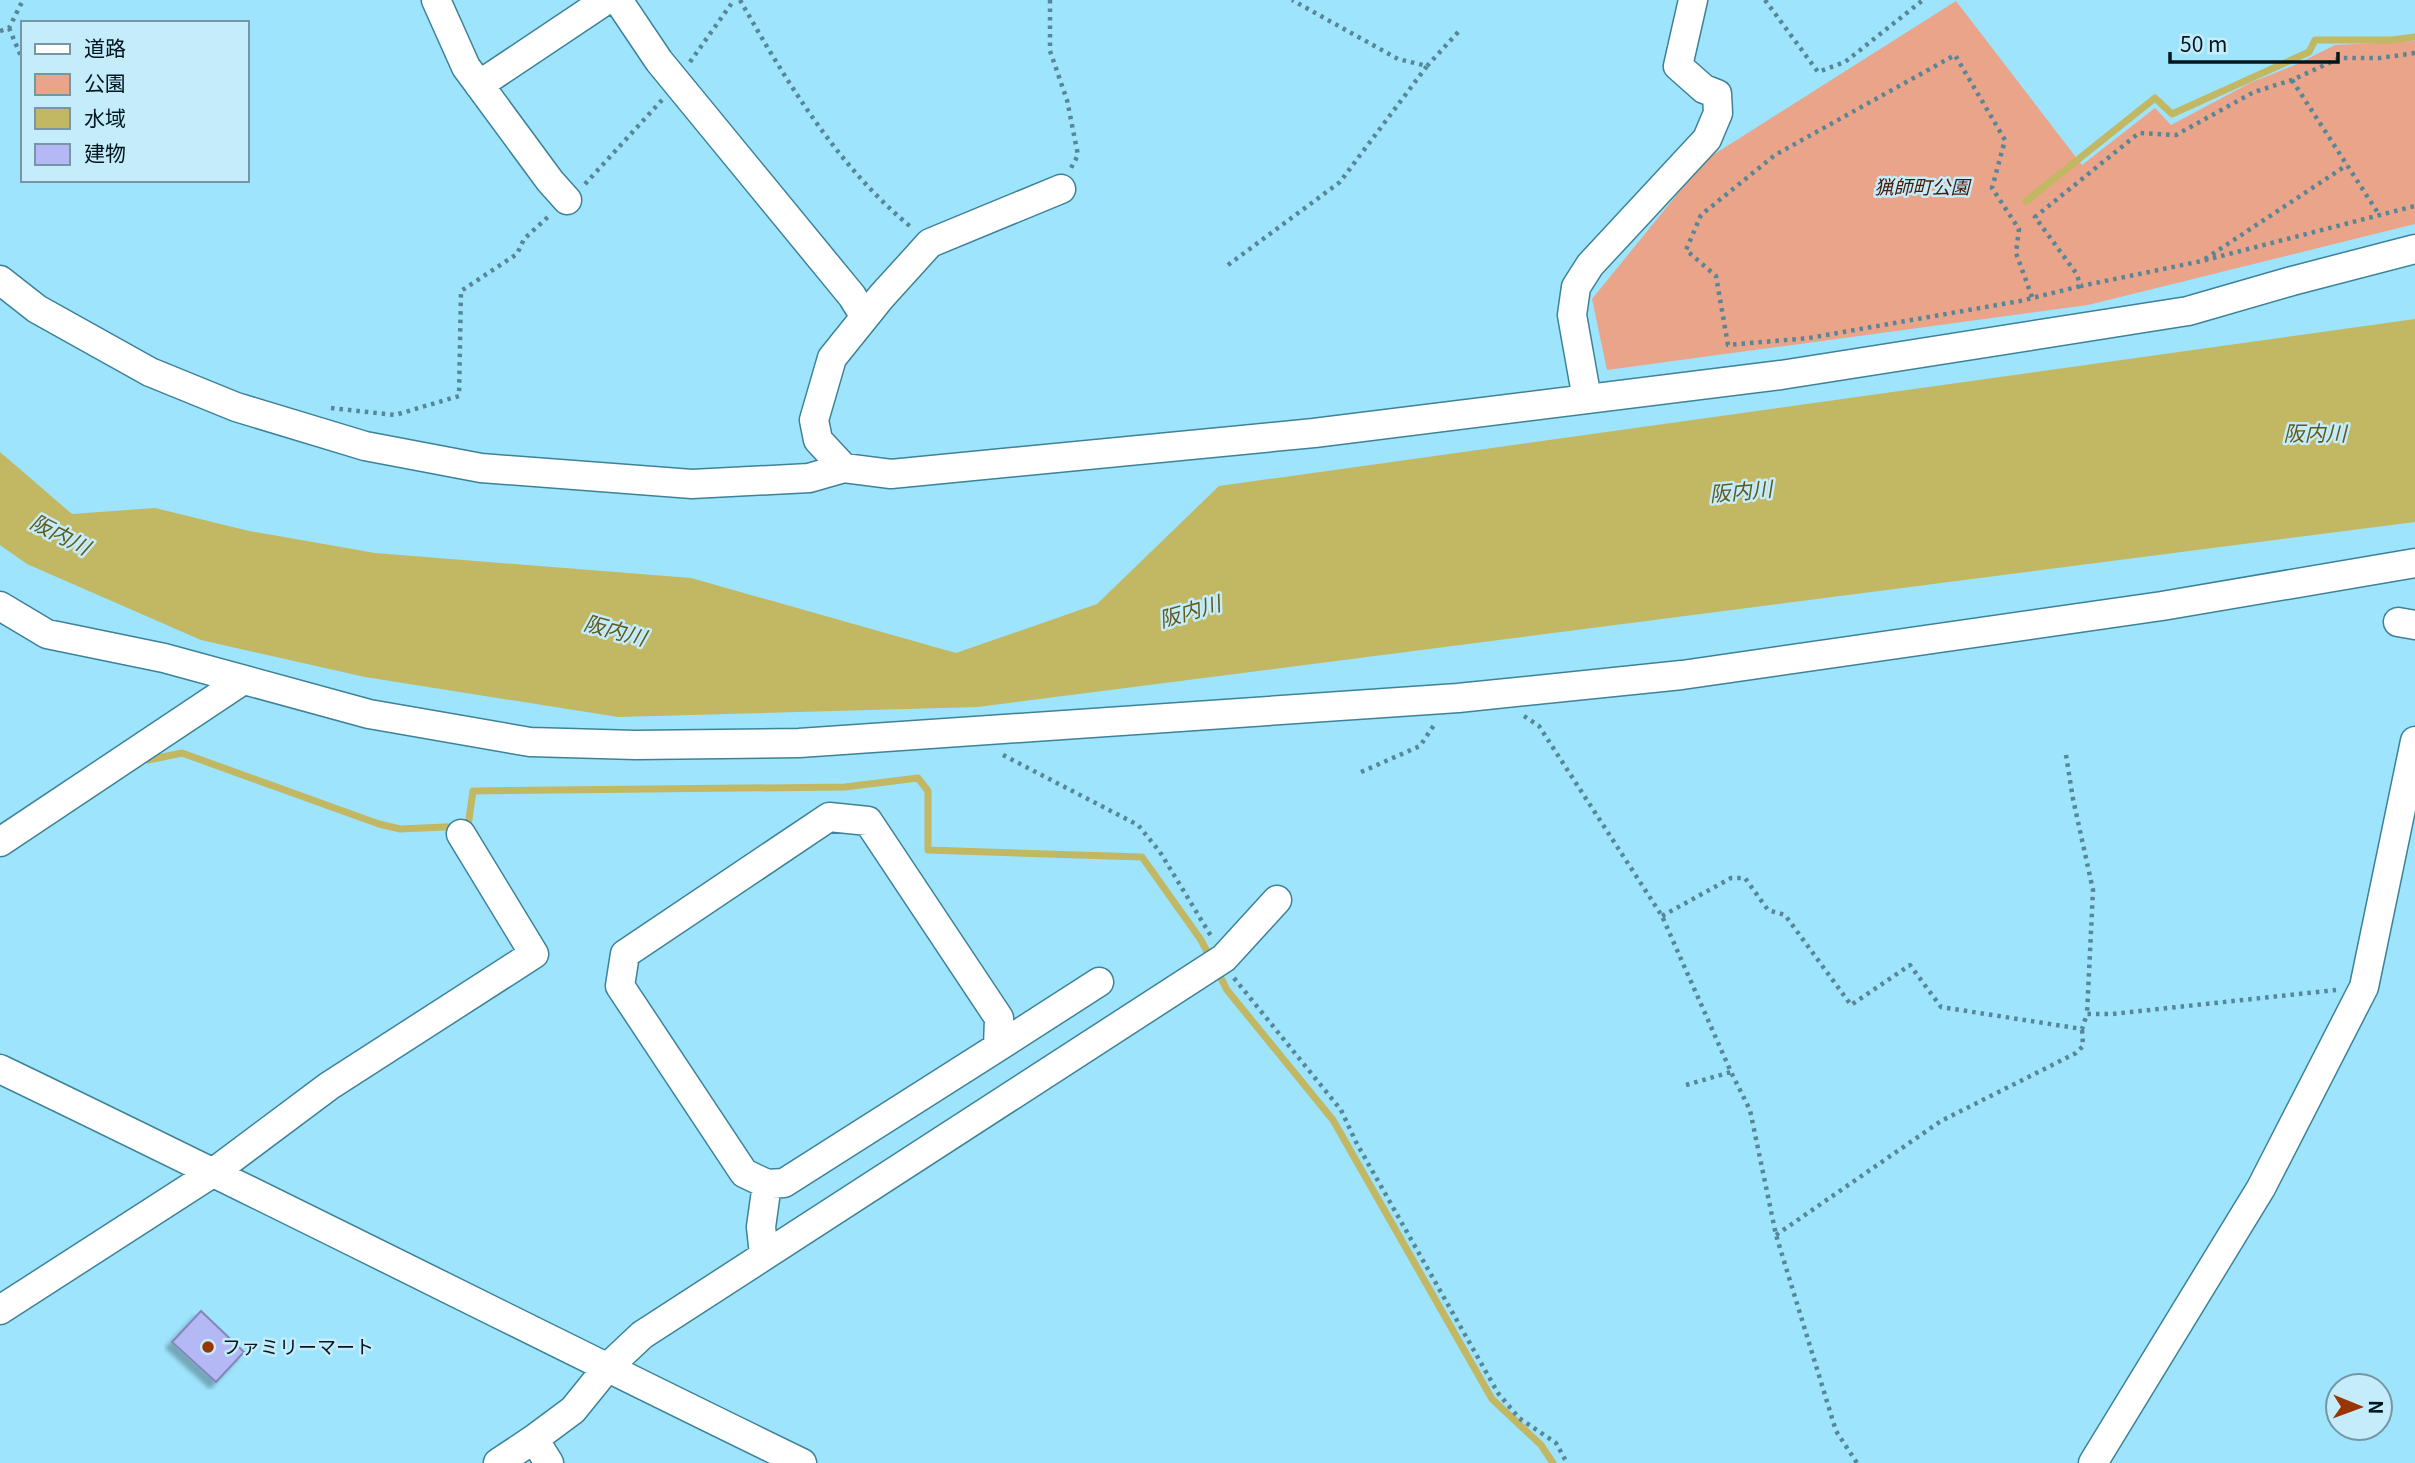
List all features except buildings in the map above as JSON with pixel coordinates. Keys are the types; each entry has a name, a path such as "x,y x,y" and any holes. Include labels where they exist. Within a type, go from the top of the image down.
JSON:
{"street":[{"path":"436,0 466,67 567,200"},
{"path":"479,85 606,0"},
{"path":"618,0 676,82 852,296 865,317"},
{"path":"1587,399 1572,315 1576,286 1590,265 1707,139 1718,113 1717,94 1704,89 1678,66 1693,0"},
{"path":"844,468 818,440 814,420 832,358 930,243 1061,189"},
{"path":"0,280 37,309 150,372 236,407 365,446 481,468 692,484 810,478 844,468 891,474 1314,433 1794,373 2188,311 2415,249"},
{"path":"0,606 47,634 164,658 369,714 530,741 636,745 799,743 1458,698 1682,675 2162,606 2415,563"},
{"path":"0,842 243,680"},
{"path":"2093,1463 2261,1188 2364,987 2409,808 2415,741"},
{"path":"1047,1073 1009,1041 999,1018 868,821 829,817 625,954 620,986 744,1173 767,1184 784,1183 1009,1041 1099,982"},
{"path":"0,1310 214,1172 329,1086 534,954 461,834"},
{"path":"498,1463 573,1410 607,1368 642,1335 1224,958 1277,900"},
{"path":"0,1069 802,1463"},
{"path":"764,1255 761,1227 767,1184"},
{"path":"534,1439 550,1463"}],"path":[{"path":"0,31 9,28 23,0"},
{"path":"328,407 395,415 459,396 461,291 517,254 524,239 591,179 662,100 734,0"},
{"path":"740,0 768,50 831,143 882,204 930,243"},
{"path":"1050,0 1049,51 1067,100 1078,155 1061,189"},
{"path":"1292,0 1398,59 1427,66"},
{"path":"1765,0 1818,72 1844,62 1923,0"},
{"path":"9,28 21,56"},
{"path":"1228,265 1340,182 1427,66 1460,30"},
{"path":"2081,286 2076,273 2035,217 2139,133 2175,135 2254,92 2292,80 2340,58 2380,58 2415,53"},
{"path":"2032,297 2016,253 2019,229 1992,188 2005,140 1955,55 1775,155 1701,215 1686,250 1716,276 1728,345 1810,338 2007,304 2202,261 2415,206"},
{"path":"2292,80 2380,216"},
{"path":"2202,261 2347,165"},
{"path":"1361,772 1420,746 1437,721 1458,698"},
{"path":"1515,710 1539,726 1662,916 1750,1110 1776,1235 1836,1431 1857,1463"},
{"path":"974,730 987,747 1138,825 1160,852 1237,983 1341,1110 1356,1142 1498,1393 1519,1418 1556,1443 1567,1463"},
{"path":"1776,1235 1941,1121 2076,1053 2083,1046 2093,890 2066,755"},
{"path":"1662,916 1731,878 1745,878 1769,910 1785,915 1851,1005 1910,965 1941,1007 2082,1029"},
{"path":"2087,1014 2112,1014 2364,987"},
{"path":"1686,1085 1731,1072"}],"green space":[{"name":"猟師町公園","path":"1956,1 2082,165 2155,108 2171,125 2250,83 2335,45 2415,41 2415,224 2088,305 1607,370 1592,299 1705,160"}],"water":[{"name":"阪内川","path":"2415,319 2415,522 978,707 618,717 365,677 201,640 27,564 0,545 0,452 72,514 155,508 249,531 375,553 691,578 956,653 1097,604 1219,486"}],"waterway":[{"path":"2026,201 2155,98 2172,114 2309,52 2315,40 2392,40 2415,37"},
{"path":"148,760 182,753 379,824 400,829 468,826 473,791 845,787 918,778 928,791 928,850 1142,857 1201,940 1211,959"},
{"path":"1217,970 1227,990 1333,1120 1492,1399 1541,1445 1553,1463"}],"place":[{"name":"ファミリーマート","path":"208,1347"}]}
